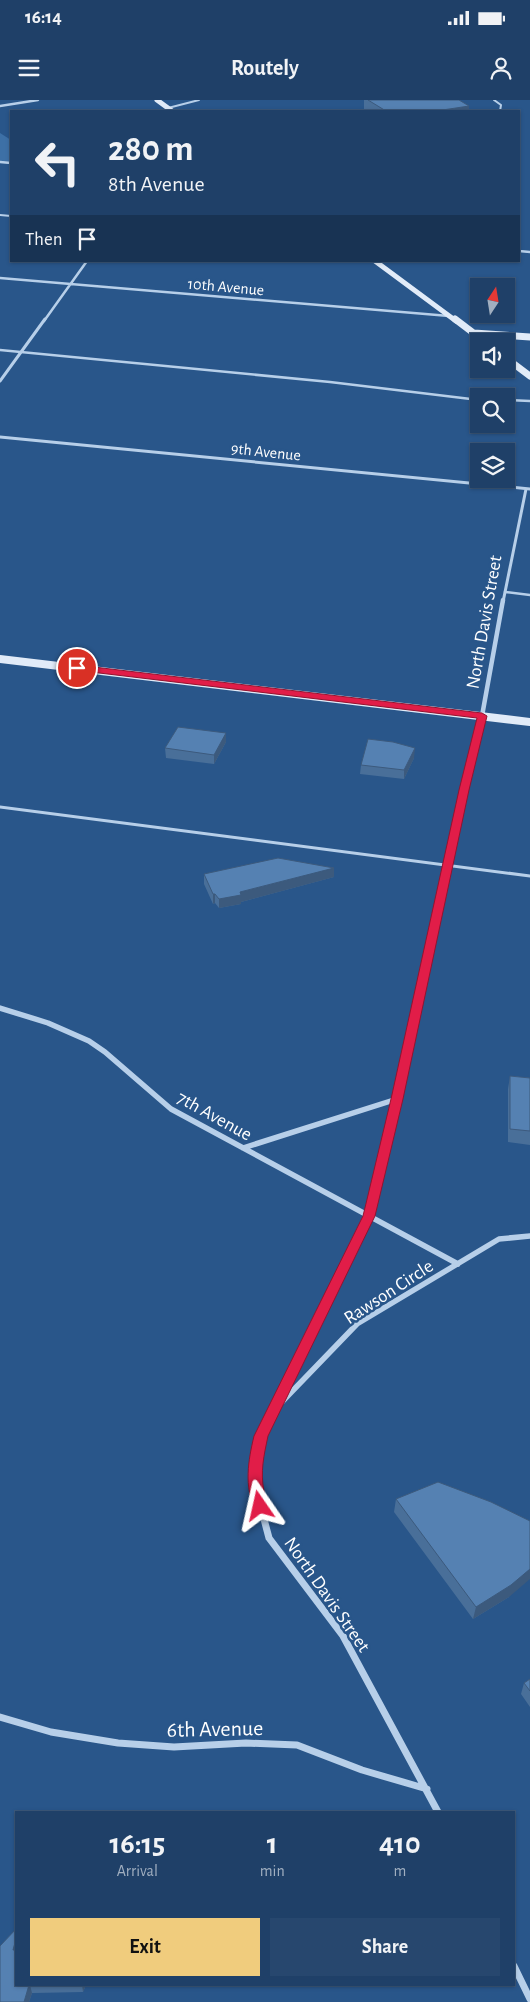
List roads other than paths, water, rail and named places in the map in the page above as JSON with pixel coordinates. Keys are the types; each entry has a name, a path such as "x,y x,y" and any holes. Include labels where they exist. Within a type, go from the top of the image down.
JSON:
{"street":[{"path":"0,106 38,100"},
{"path":"157,100 170,110"},
{"path":"0,381 85,262"},
{"path":"376,262 473,333"},
{"name":"10th Avenue","path":"0,278 450,316"},
{"path":"515,336 530,337"},
{"path":"515,365 530,376"},
{"name":"9th Avenue","path":"0,437 528,489"},
{"name":"North Davis Street","path":"438,1811 343,1636 268,1538 256,1489 254,1465 261,1436 369,1216 397,1099 447,866 482,716 505,592 528,489"},
{"path":"0,659 530,722"},
{"name":"7th Avenue","path":"0,1008 48,1023 89,1041 105,1052 170,1109 458,1264"},
{"path":"243,1148 397,1099"},
{"name":"Rawson Circle","path":"273,1411 357,1324 499,1239 530,1236"},
{"name":"6th Avenue","path":"0,1717 51,1732 118,1744 174,1747 246,1743 297,1745 362,1770 427,1789"},
{"path":"515,1968 530,1999"}],"lane":[{"path":"170,110 199,100"},
{"path":"494,100 502,105 500,110"},
{"path":"0,350 320,381 470,399"},
{"path":"515,400 530,401"},
{"path":"505,592 530,595"},
{"path":"0,807 530,876"}]}
